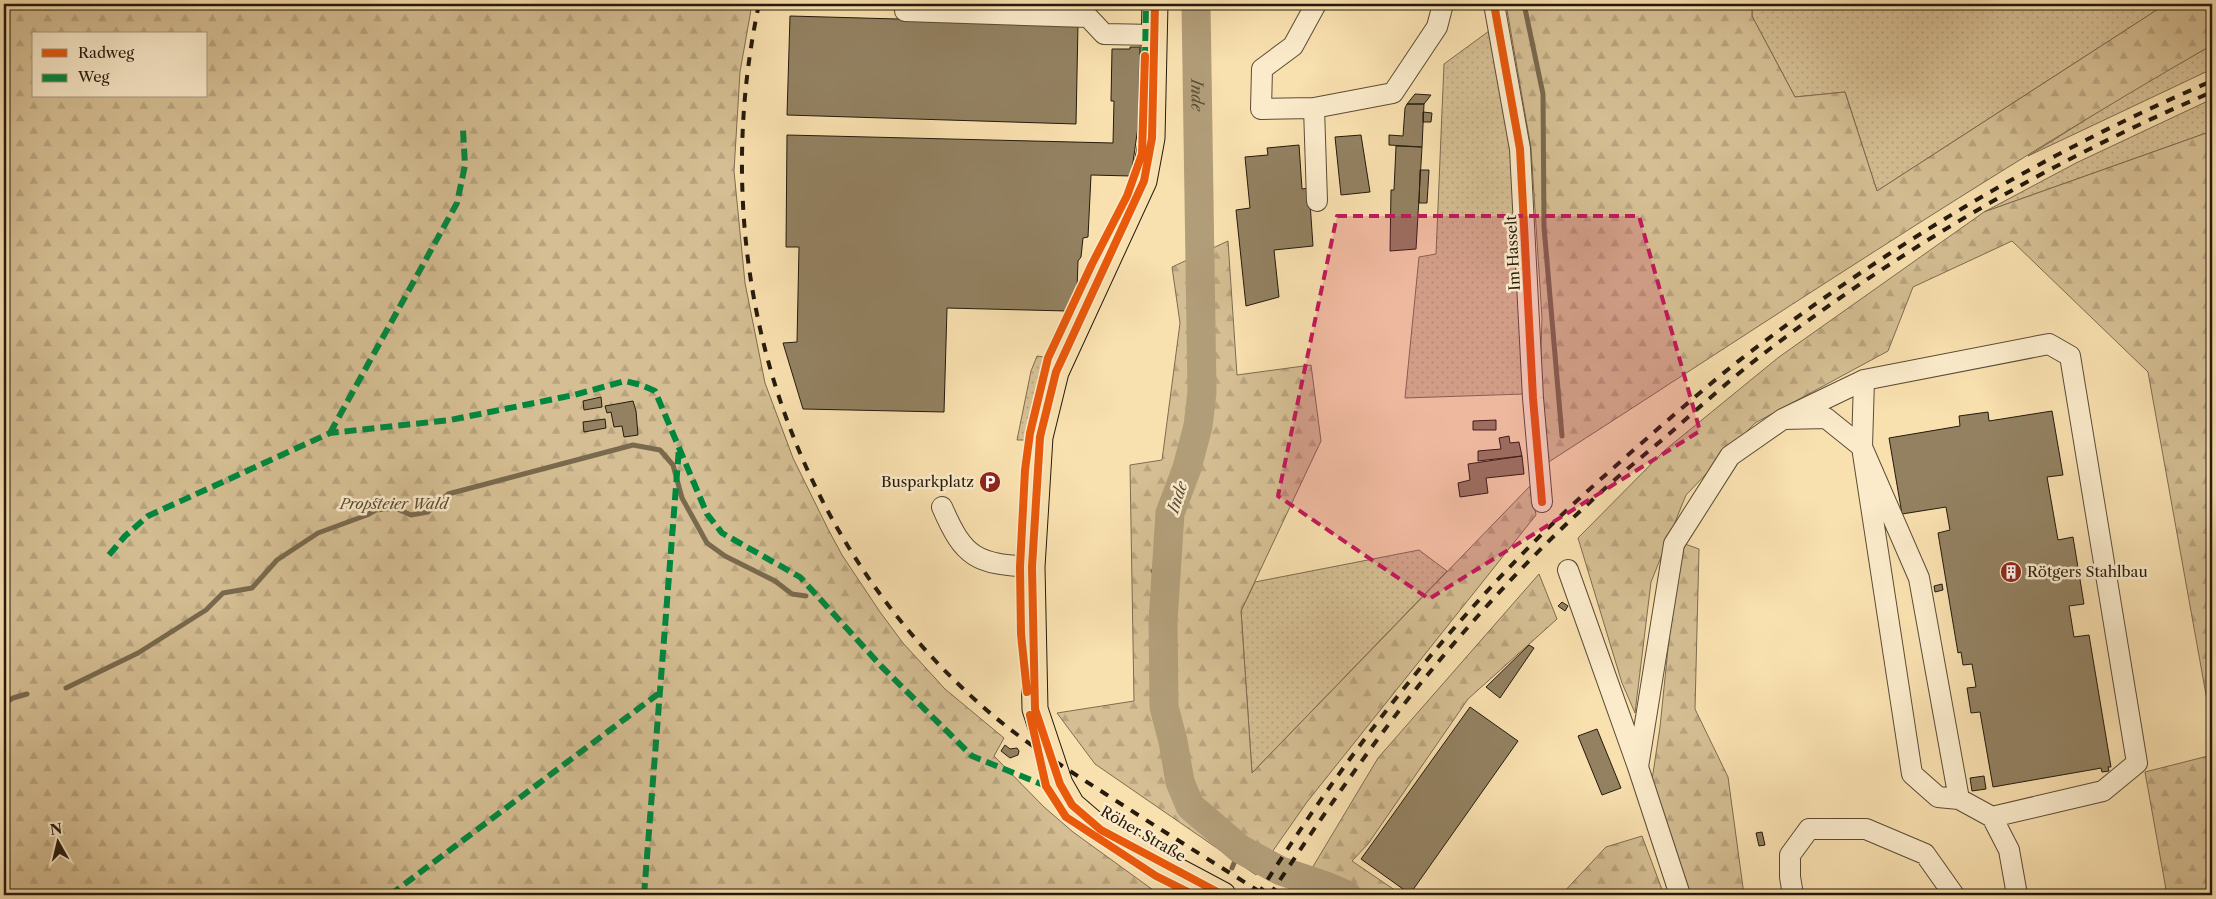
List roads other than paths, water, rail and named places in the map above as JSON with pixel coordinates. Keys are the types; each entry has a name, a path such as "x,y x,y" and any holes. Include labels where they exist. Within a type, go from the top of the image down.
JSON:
{"main road":[{"name":"Röher Straße","path":"1155,4 1152,138 1144,181 1072,333 1056,372 1048,398 1040,437 1032,567 1035,709 1060,784 1072,805 1102,830 1222,895"}],"street":[{"path":"1316,4 1293,46 1262,69 1260,110 1314,108 1392,93 1437,27 1443,4"},
{"name":"Im Hasselt","path":"1494,4 1520,149 1533,398 1542,502"},
{"path":"905,11 1088,17 1104,34 1154,35"},
{"path":"1314,108 1318,201"},
{"path":"1638,767 1674,544 1730,456 1784,419 1864,380 2049,344 2070,356 2137,763 2102,791 1992,817"},
{"path":"1864,380 1862,447 1912,774 1938,797 1959,799 1992,817 2009,850 2017,895"},
{"path":"1784,419 1826,418 1862,447 1919,578 1959,799"},
{"path":"942,506 961,545 972,556 991,563 1032,567"},
{"path":"1568,570 1638,767 1680,895"},
{"path":"1793,895 1790,877 1790,855 1809,829 1866,829 1925,854 1954,895"}],"waterway":[{"name":"Inde","path":"1196,4 1202,392 1198,426 1187,468 1170,513 1163,621 1164,707 1173,741 1180,782 1190,806 1240,849 1281,871 1347,895"},
{"path":"1524,4 1543,94 1544,227 1562,436"},
{"path":"66,688 138,653 206,610 223,593 252,588 277,560 318,533 376,510 395,508 411,515 428,512 448,494 633,445 660,450 673,465 682,498 707,543 725,556 775,581 792,594 806,596"},
{"path":"1153,571 1166,571"},
{"path":"4,704 13,698 27,694"},
{"path":"1232,868 1240,849"}],"railway":[{"path":"759,4 745,101 743,197 753,293 775,385 809,474 855,558 913,636 996,718 1072,773 1265,895"},
{"path":"1258,895 1320,800 1423,664 1460,621 1538,538 1598,481 1687,404 1738,361 1817,303 1925,231 1981,197 2094,136 2212,81"},
{"path":"1270,895 1375,743 1412,694 1474,620 1565,526 1608,486 1719,390 1758,358 1823,310 1929,239 2039,175 2154,118 2212,92"}],"place":[{"name":"Busparkplatz","path":"990,482"},
{"name":"Rötgers Stahlbau","path":"2011,572"}],"park label":[{"name":"Propsteier Wald","path":"394,504"}]}
